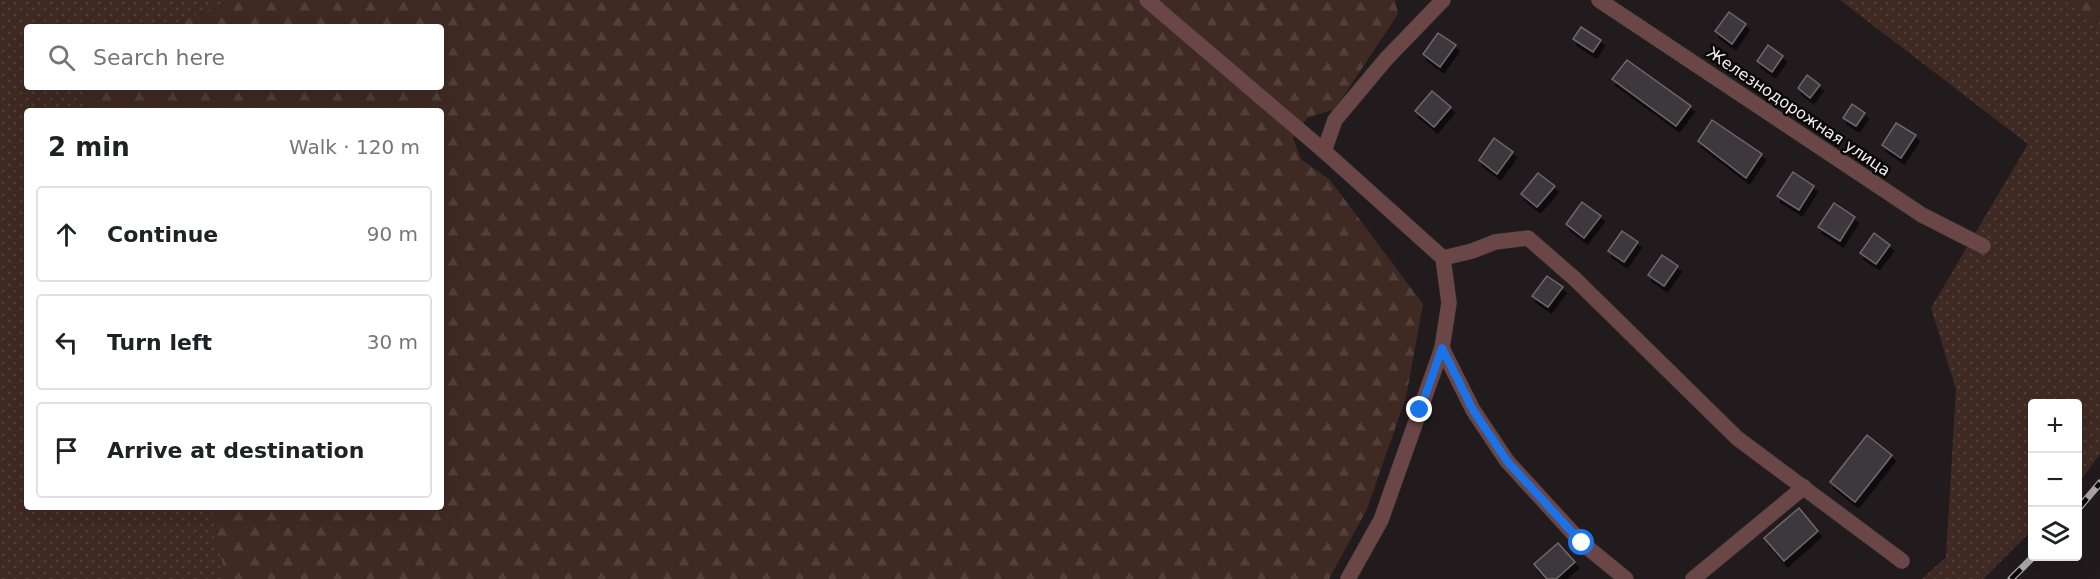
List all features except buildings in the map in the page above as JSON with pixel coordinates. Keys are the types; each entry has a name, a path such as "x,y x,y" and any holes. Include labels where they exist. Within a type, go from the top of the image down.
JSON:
{"street":[{"path":"1147,0 1324,151 1443,258 1449,303 1442,348 1381,520 1348,579"},
{"path":"1324,151 1335,120 1386,59 1443,0"},
{"name":"Железнодорожная улица","path":"1599,0 1922,214 1983,246"},
{"path":"1443,258 1472,251 1494,242 1528,238 1575,279 1737,438 1902,561"},
{"path":"1442,348 1473,410 1507,461 1582,543 1626,579"},
{"path":"1693,579 1803,487"}],"green space":[{"path":"0,0 231,0 175,24 24,24 24,90 87,90 84,108 24,108 24,510 213,510 225,579 0,579"},
{"path":"231,0 1395,0 1398,14 1335,109 1307,118 1293,138 1301,159 1330,180 1423,304 1406,397 1367,509 1329,579 225,579 213,510 444,510 444,108 84,108 87,90 444,90 444,24 175,24"},
{"path":"1840,0 2065,0 2100,25 2100,454 2082,479 2082,399 2028,399 2028,534 1983,579 1922,579 1946,557 1956,389 1931,308 2028,144"},
{"path":"2065,0 2100,0 2100,25"}],"railway":[{"path":"2080,507 2100,483"},
{"path":"2011,579 2029,561"}],"route":[{"path":"1420,410 1442,348 1473,410 1507,461 1582,543"}]}
